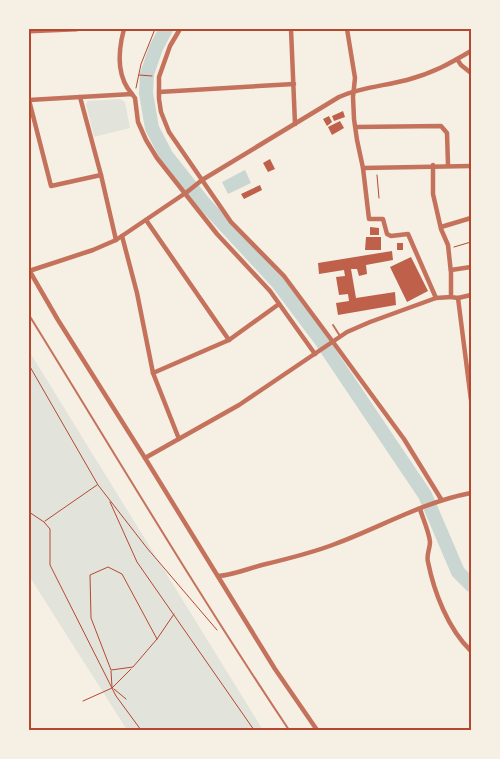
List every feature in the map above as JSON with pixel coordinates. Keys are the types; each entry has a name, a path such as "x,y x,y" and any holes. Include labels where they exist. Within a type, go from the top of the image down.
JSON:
{"street":[{"path":"29,31 76,29"},
{"path":"124,29 120,67 122,80 135,98 138,122 146,140 157,158 217,234 270,292 318,353"},
{"path":"180,29 170,46 159,77 158,92 161,112 169,132 231,222 284,276 404,439 439,500"},
{"path":"291,29 295,124"},
{"path":"346,29 355,78 353,98 357,140 363,168 369,219 383,219 386,234 391,236 408,234 436,298"},
{"path":"317,730 275,668 29,271 93,250 116,240 201,181 354,90 415,78 444,67 471,51"},
{"path":"457,59 460,65 471,73"},
{"path":"158,92 294,84"},
{"path":"101,175 51,186 29,100 132,94"},
{"path":"80,97 116,240"},
{"path":"356,127 441,126 447,133 448,165"},
{"path":"363,168 377,166 470,166 470,159"},
{"path":"433,165 433,194 448,246 452,297"},
{"path":"441,227 471,218"},
{"path":"146,220 229,340"},
{"path":"122,236 137,293 153,373 179,440"},
{"path":"451,270 471,267"},
{"path":"145,458 239,405 318,353 340,336 370,322 436,298 458,298 471,295"},
{"path":"458,298 471,400"},
{"path":"153,373 229,340 279,304"},
{"path":"218,576 231,575 242,570 329,546 439,500 471,493"},
{"path":"422,508 430,543 427,560 431,578 440,602 457,634 462,643 471,651"}],"lane":[{"path":"29,315 236,651 289,730"},
{"path":"333,325 340,336"}],"path":[{"path":"132,94 136,90 138,75 155,29"},
{"path":"138,75 159,77"},
{"path":"377,166 379,198"},
{"path":"448,246 453,247 471,242"},
{"path":"29,365 98,485 147,548 221,634"},
{"path":"44,522 98,485"},
{"path":"109,499 137,562 254,730"},
{"path":"29,512 44,522 50,529 50,565 112,688 141,730"},
{"path":"112,688 112,670 91,618 90,575 108,567 122,574 157,639"},
{"path":"83,701 112,688 133,668 157,639 174,614"},
{"path":"112,670 133,668"},
{"path":"112,688 126,699"}],"shaded area":[{"path":"120,99 125,102 130,128 94,137 86,104 88,101"},
{"path":"245,170 251,183 228,194 222,182"},
{"path":"29,351 263,730 127,730 31,579 29,574"}],"building":[{"path":"343,111 345,117 334,121 332,116"},
{"path":"329,116 332,122 327,126 323,119"},
{"path":"340,121 344,128 332,135 328,127"},
{"path":"270,159 275,169 268,172 263,163"},
{"path":"260,185 262,190 244,199 241,194"},
{"path":"370,227 379,228 379,235 370,235"},
{"path":"366,237 381,237 381,250 365,250"},
{"path":"397,243 403,243 403,250 397,250"},
{"path":"392,251 393,260 366,265 367,274 359,276 357,269 351,269 356,298 395,292 396,305 338,315 336,303 349,301 348,294 339,295 336,277 345,276 344,270 319,274 318,263"},
{"path":"411,257 428,291 407,302 390,267"}],"waterway":[{"path":"166,29 156,48 147,74 146,93 152,128 166,155 204,203 278,283 320,339 425,495 458,572 471,585"}]}
